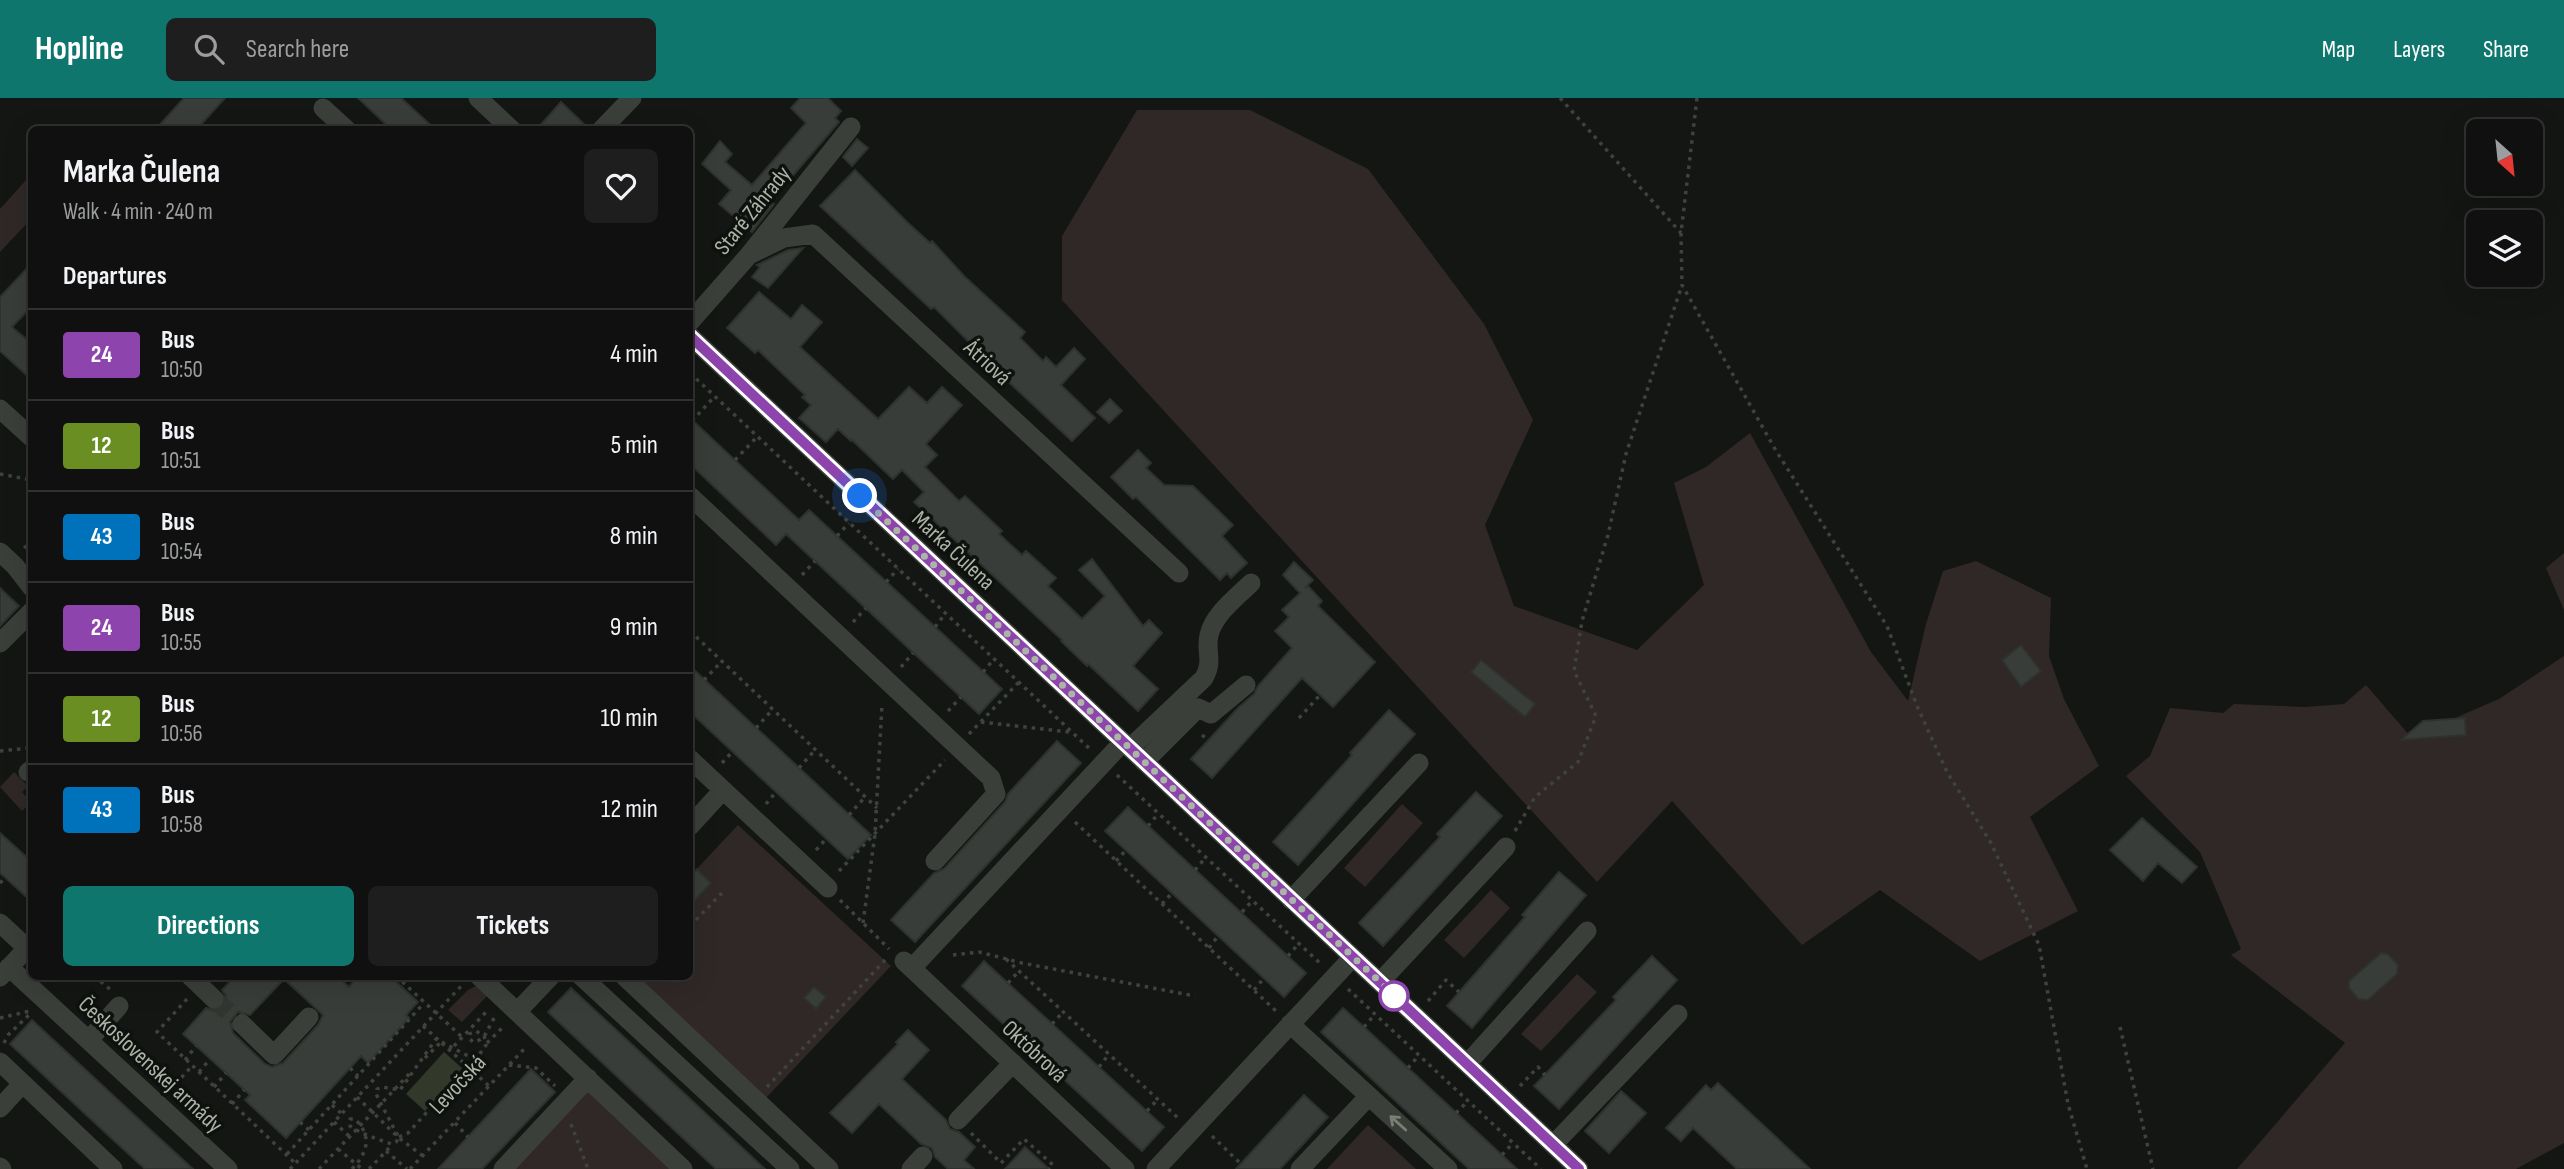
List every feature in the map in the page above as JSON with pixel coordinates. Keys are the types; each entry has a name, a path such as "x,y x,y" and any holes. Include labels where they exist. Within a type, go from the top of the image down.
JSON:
{"street":[{"path":"478,98 504,126"},
{"path":"605,126 632,98"},
{"path":"323,108 343,126"},
{"name":"Staré Záhrady","path":"693,319 749,255 851,127"},
{"name":"Átriová","path":"749,255 784,238 813,234 1179,573"},
{"name":"Marka Čulena","path":"693,339 1579,1169"},
{"path":"0,409 28,434"},
{"path":"693,499 990,778 996,794 935,861"},
{"path":"0,552 28,584"},
{"path":"907,960 1060,809 1132,750 1204,678 1211,666 1209,634 1221,612 1251,583"},
{"path":"0,643 28,615"},
{"path":"1132,750 1199,708 1211,715 1245,685"},
{"path":"693,763 827,887"},
{"path":"1292,900 1419,763"},
{"path":"693,823 723,790"},
{"path":"1380,982 1506,847"},
{"path":"0,922 28,945"},
{"path":"1467,1064 1587,931"},
{"name":"Československej armády","path":"28,947 5,972 89,1040 228,1169"},
{"path":"1156,1169 1353,957"},
{"name":"Októbrová","path":"907,960 1125,1169"},
{"path":"483,980 684,1169"},
{"path":"517,1012 547,980"},
{"path":"586,980 790,1169"},
{"path":"628,980 829,1169"},
{"path":"195,981 214,999"},
{"path":"89,1040 118,1001"},
{"path":"1553,1145 1678,1014"},
{"path":"242,1024 274,1055 309,1017"},
{"path":"1290,1024 1448,1169"},
{"path":"0,1062 113,1169"},
{"path":"958,1120 1013,1063"},
{"path":"503,1169 588,1078"},
{"path":"0,1108 22,1084"},
{"path":"1300,1169 1369,1096"}],"path":[{"path":"1560,98 1681,233"},
{"path":"1506,847 1535,797 1578,762 1595,716 1574,671 1582,621 1608,535 1626,454 1682,285 1681,233 1697,98"},
{"path":"1682,285 1776,449 1887,626 1917,706 1947,772 1992,843 2039,945 2068,1104 2087,1169"},
{"path":"693,420 714,397"},
{"path":"735,460 757,437"},
{"path":"0,474 28,479"},
{"path":"837,536 849,523"},
{"path":"886,582 898,569"},
{"path":"935,627 945,614"},
{"path":"693,634 877,808"},
{"path":"983,672 994,659"},
{"path":"704,680 722,660"},
{"path":"907,960 863,923 827,887 1018,682"},
{"path":"1299,718 1320,695"},
{"path":"863,923 875,834 882,705"},
{"path":"756,728 774,709"},
{"path":"981,722 1072,732"},
{"path":"1202,735 1208,740"},
{"path":"0,751 28,748"},
{"path":"799,768 815,750"},
{"path":"849,815 865,797"},
{"path":"1060,809 1290,1024"},
{"path":"1148,826 1159,813"},
{"path":"1116,861 1126,850"},
{"path":"1195,870 1206,857"},
{"path":"0,883 5,877"},
{"path":"693,923 722,893"},
{"path":"1162,904 1172,893"},
{"path":"1242,912 1252,900"},
{"path":"1209,948 1218,936"},
{"path":"1288,956 1299,943"},
{"path":"755,1100 907,960 979,952 1195,996"},
{"path":"1006,959 1182,1122"},
{"path":"1007,983 1019,971"},
{"path":"1254,990 1264,978"},
{"path":"98,980 118,1001"},
{"path":"400,980 462,1037"},
{"path":"290,1169 466,980"},
{"path":"1424,1006 1446,980 1459,992"},
{"path":"195,981 157,1032 295,1163"},
{"path":"452,1048 500,998"},
{"path":"486,1045 484,1037 489,1023 502,1009 500,998"},
{"path":"286,1154 424,1003"},
{"path":"413,1007 417,1011"},
{"path":"0,1050 8,1035 33,1011"},
{"path":"369,1169 399,1138 408,1133 517,1012"},
{"path":"1052,1024 1063,1012"},
{"path":"1364,1027 1376,1014"},
{"path":"424,1026 452,1048 475,1057"},
{"path":"2120,1027 2153,1169"},
{"name":"Levočská","path":"409,1169 539,1032"},
{"path":"321,1168 439,1040"},
{"path":"186,1060 196,1046"},
{"path":"452,1048 489,1086"},
{"path":"1098,1067 1110,1054"},
{"path":"1408,1068 1419,1055"},
{"path":"199,1072 210,1059"},
{"path":"509,1065 536,1068 556,1087 588,1169"},
{"path":"157,1104 192,1066"},
{"path":"1516,1090 1538,1067 1545,1074"},
{"path":"350,1068 358,1076"},
{"path":"214,1087 226,1073"},
{"path":"394,1090 382,1087 377,1089 376,1094 399,1138"},
{"path":"232,1104 244,1090"},
{"path":"357,1097 399,1138 423,1156"},
{"path":"1147,1111 1157,1099"},
{"path":"1457,1113 1468,1101"},
{"path":"332,1105 342,1114"},
{"path":"352,1169 365,1152 367,1137 364,1133 361,1125 355,1119 350,1119 350,1126 356,1130 364,1133 393,1144"},
{"path":"958,1120 1001,1163 1024,1139 1053,1165 1049,1169"},
{"path":"300,1122 309,1130"},
{"path":"334,1122 350,1137"},
{"path":"454,1122 468,1137"},
{"path":"1208,1133 1241,1164"},
{"path":"1502,1155 1513,1143"},
{"path":"338,1149 362,1169"},
{"path":"386,1151 409,1169"}],"shaded area":[{"path":"1137,110 1250,110 1368,169 1484,324 1533,420 1485,525 1514,606 1637,650 1704,585 1674,483 1706,467 1750,433 1871,652 1908,701 1926,624 1943,571 1976,561 2051,598 2049,656 2064,699 2099,766 2030,817 2078,911 1980,961 1880,890 1802,945 1672,801 1597,882 1062,300 1062,236"},
{"path":"27,179 28,222 0,252 0,209"},
{"path":"2564,553 2564,610 2546,568"},
{"path":"2564,656 2564,1143 2516,1169 2237,1169 2345,1043 2231,955 2241,949 2200,852 2126,776 2150,756 2170,708 2223,713 2234,704 2305,707 2344,704 2366,685 2411,737 2499,699"},
{"path":"14,772 28,786 22,792 28,799 28,805 22,811 0,787"},
{"path":"1402,804 1423,823 1365,887 1344,868"},
{"path":"738,825 891,966 766,1098 638,980 693,980 693,873"},
{"path":"1491,890 1510,908 1464,958 1444,940"},
{"path":"1577,974 1597,992 1541,1051 1521,1034"},
{"path":"476,986 489,994 462,1022 448,1010 468,990"},
{"path":"444,1052 463,1069 425,1111 406,1094"},
{"path":"582,1081 674,1169 497,1169"},
{"path":"1368,1125 1416,1169 1327,1169"}],"building":[{"path":"184,98 225,98 200,126 159,126"},
{"path":"358,98 401,98 432,126 388,126"},
{"path":"800,98 828,98 841,111 835,118 839,122 770,202 774,204 752,232 719,204 731,190 702,164 720,141 732,154 725,162 752,185 806,123 791,108"},
{"path":"561,102 586,126 540,126"},
{"path":"857,139 868,148 852,166 843,157"},
{"path":"855,170 1025,332 1020,338 1043,361 1046,357 1056,367 1074,348 1085,359 1061,385 1095,418 1072,441 969,345 934,307 931,309 820,206"},
{"path":"803,248 768,288 752,277 760,267 757,265 788,250"},
{"path":"28,267 28,310 12,327 28,341 28,376 0,351 0,297"},
{"path":"759,292 791,319 802,305 822,322 800,347 878,419 909,387 927,403 942,387 962,405 926,444 937,455 925,467 959,501 965,496 1002,531 999,534 1022,555 1026,551 1056,578 1048,586 1082,619 1105,596 1079,570 1092,559 1143,626 1149,620 1162,633 1133,666 1158,689 1138,711 914,502 924,492 902,470 893,479 838,429 826,442 799,418 811,405 802,397 805,395 758,350 755,353 727,328"},
{"path":"1110,399 1122,411 1109,423 1097,412"},
{"path":"693,421 799,520 809,510 1002,689 979,714 786,534 776,545 693,467"},
{"path":"1138,450 1151,463 1146,468 1164,485 1193,486 1233,525 1222,536 1247,563 1231,578 1227,573 1220,580 1136,497 1133,499 1111,477"},
{"path":"1294,562 1313,580 1305,588 1308,586 1322,601 1318,606 1375,662 1333,707 1302,678 1212,778 1191,759 1254,694 1292,648 1275,631 1289,617 1282,610 1300,593 1283,575"},
{"path":"0,588 19,606 0,626"},
{"path":"2021,645 2041,671 2021,687 2002,660"},
{"path":"1481,660 1535,704 1525,717 1471,672"},
{"path":"693,669 871,835 848,859 693,715"},
{"path":"1389,710 1415,734 1298,865 1273,842"},
{"path":"2465,718 2466,735 2401,740 2423,721"},
{"path":"1057,741 1081,763 915,942 891,920 934,873 944,869"},
{"path":"1476,792 1502,816 1383,946 1359,923 1440,837 1437,834"},
{"path":"1128,807 1306,973 1284,997 1105,831"},
{"path":"2142,818 2197,867 2182,883 2158,863 2143,881 2110,850"},
{"path":"0,833 28,858 28,898 0,873"},
{"path":"697,869 711,883 693,903 693,874"},
{"path":"1559,872 1586,895 1472,1028 1447,1006 1525,917 1522,915"},
{"path":"2381,953 2388,954 2398,965 2397,974 2368,1000 2358,999 2349,988 2349,981"},
{"path":"1652,956 1677,980 1559,1109 1534,1086 1616,1000 1613,997"},
{"path":"984,961 1164,1127 1142,1151 962,986"},
{"path":"231,980 283,980 250,1015 238,1012 230,1022 233,1033 265,1064 272,1067 283,1063 318,1025 323,1015 285,980 341,980 349,987 355,980 394,980 418,1002 406,1015 409,1018 368,1063 361,1056 286,1138 245,1100 250,1095 183,1034 206,1008 217,1011 223,1007 226,996 222,990"},
{"path":"814,987 826,997 816,1009 804,998"},
{"path":"571,988 765,1169 716,1169 548,1012"},
{"path":"1343,1008 1517,1169 1469,1169 1321,1032"},
{"path":"32,1020 193,1169 145,1169 109,1136 10,1044"},
{"path":"908,1030 929,1050 902,1079 946,1120 950,1129 959,1132 975,1147 964,1160 974,1169 948,1169 935,1157 932,1148 921,1144 879,1104 852,1133 830,1113 898,1044 896,1042"},
{"path":"531,1069 555,1092 482,1169 438,1169"},
{"path":"1718,1083 1810,1169 1737,1169 1693,1128 1681,1141 1666,1128 1706,1085 1711,1090"},
{"path":"1621,1091 1646,1113 1609,1153 1585,1131"},
{"path":"1304,1095 1328,1117 1280,1169 1236,1169"},
{"path":"1025,1147 1049,1169 1005,1169"}],"tunnel":[{"path":"214,999 242,1024"}],"bus line":[{"name":"24","path":"693,339 1579,1169"}],"route":[{"path":"860,496 1397,998 1394,996"}]}
